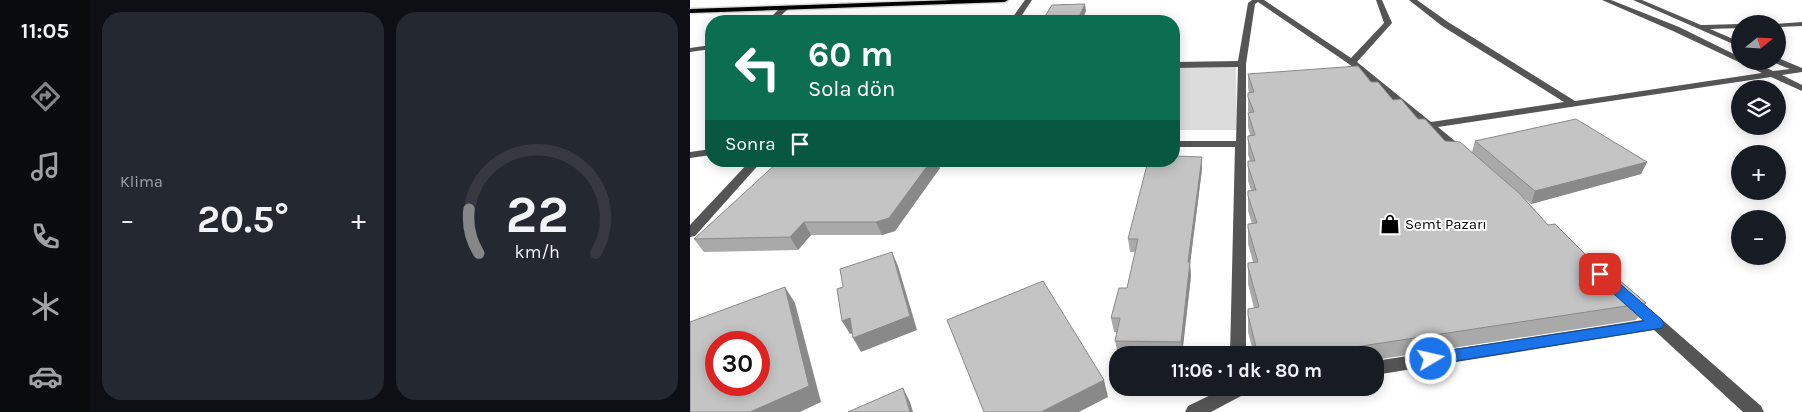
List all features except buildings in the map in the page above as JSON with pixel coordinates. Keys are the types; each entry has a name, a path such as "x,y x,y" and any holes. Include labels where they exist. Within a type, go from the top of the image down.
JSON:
{"main road":[{"path":"690,4 850,0"},
{"path":"690,11 1006,0"}],"street":[{"path":"1018,15 1029,0"},
{"path":"1238,346 1242,64 1252,3 1258,0 1352,62 1431,125 1475,164"},
{"path":"1352,62 1388,23 1379,0"},
{"path":"1412,0 1445,24 1574,104"},
{"path":"1604,0 1676,29 1731,55"},
{"path":"1636,0 1731,41"},
{"path":"778,15 784,9"},
{"path":"1786,25 1802,24"},
{"path":"1697,27 1731,26"},
{"path":"690,50 705,48"},
{"path":"1180,65 1242,64"},
{"path":"1786,64 1801,70"},
{"path":"1762,70 1802,88"},
{"path":"1431,125 1801,70"},
{"path":"1180,144 1241,144"},
{"path":"690,155 705,153"},
{"path":"690,233 750,167"},
{"path":"1620,292 1755,412"},
{"path":"1384,367 1657,324"},
{"path":"1194,412 1225,396"}],"shaded area":[{"path":"1236,67 1237,130 1180,130 1180,68"}],"place":[{"name":"Semt Pazarı","path":"1390,224"}],"route":[{"path":"1431,359 1657,324 1600,274"}]}
